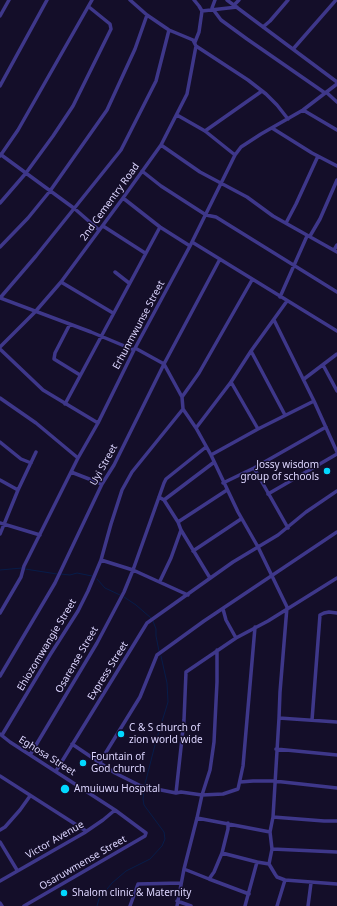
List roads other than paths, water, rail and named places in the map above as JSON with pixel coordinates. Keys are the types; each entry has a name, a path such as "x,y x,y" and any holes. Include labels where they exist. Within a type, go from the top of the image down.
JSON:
{"street":[{"path":"0,16 8,0"},
{"path":"0,86 48,0"},
{"path":"92,0 18,130 0,155 50,190 99,230"},
{"path":"130,0 147,15 169,30 192,39 195,42"},
{"path":"194,0 202,11 199,32 195,42 196,46 262,91 277,105 288,119"},
{"path":"212,9 215,0"},
{"path":"227,0 294,48 337,83"},
{"path":"202,11 212,9 221,10 236,6 239,0"},
{"path":"263,27 288,0"},
{"path":"294,48 336,0"},
{"path":"0,203 26,173 73,106 111,29 110,24 89,7"},
{"path":"212,9 221,20 229,26 326,92 337,102"},
{"path":"0,247 28,218 50,190 107,110 136,49 147,15"},
{"path":"169,30 156,81 121,150 75,209 0,298 134,349 164,364 182,397 183,408 211,455 241,519 258,547 288,607 280,692 273,817 270,832 272,849 269,864 275,874 284,880 337,884"},
{"name":"2nd Cementry Road","path":"0,348 35,312 61,282 124,198 161,145 186,94 196,46"},
{"name":"Erhunmwunse Street","path":"0,613 15,587 78,458 98,423 134,349 206,215 220,183 235,155 241,147 303,110 337,83"},
{"path":"205,131 262,91"},
{"path":"303,110 337,130"},
{"path":"177,115 205,131 235,155"},
{"path":"272,128 337,166"},
{"path":"161,145 200,172 247,197 308,236 335,251 337,245"},
{"path":"286,223 318,156"},
{"path":"142,171 161,186 206,215 216,217 337,292"},
{"path":"280,297 308,236 320,219 337,180"},
{"path":"124,198 160,227 220,259 337,331"},
{"path":"103,226 145,253"},
{"path":"65,404 160,227"},
{"name":"Uyi Street","path":"0,676 46,599 102,484 114,465 164,364 220,259"},
{"path":"115,272 129,283"},
{"path":"182,397 199,373 252,280"},
{"path":"61,282 113,313"},
{"path":"196,428 231,382 287,301"},
{"path":"268,494 337,453 304,379 274,320"},
{"path":"70,324 55,353 54,359 80,375"},
{"path":"0,348 44,390 98,423"},
{"path":"251,352 285,415"},
{"path":"304,379 337,354"},
{"path":"323,365 337,391"},
{"path":"231,382 258,429"},
{"path":"0,398 36,423 78,458"},
{"path":"211,455 258,429 314,401"},
{"name":"Ehiozomwangie Street","path":"1,735 78,611 101,560 122,490 137,465 183,408"},
{"path":"223,483 254,468 326,428"},
{"path":"332,440 337,436"},
{"path":"0,442 21,459 31,463"},
{"name":"Osarense Street","path":"30,756 97,643 124,592 166,478 206,447"},
{"path":"0,534 18,490 36,452"},
{"path":"164,500 213,462"},
{"path":"254,468 288,528"},
{"path":"71,472 102,484"},
{"path":"0,480 18,490"},
{"path":"178,522 227,490"},
{"name":"Express Street","path":"56,771 144,626 233,562 288,528 306,512 337,491"},
{"path":"159,497 164,500 178,522 181,530 210,578"},
{"path":"193,551 241,519"},
{"path":"0,523 40,535"},
{"path":"160,581 171,558 181,530"},
{"path":"100,762 140,698 158,655 204,621 272,577 337,532"},
{"path":"101,560 133,570 188,595"},
{"path":"176,793 184,720 187,670 236,638 337,578"},
{"path":"223,609 226,620 236,638"},
{"path":"312,720 320,615 329,612 337,613"},
{"path":"72,744 116,773 141,786 176,793 181,792 202,795 223,794 238,789 243,766 255,627"},
{"path":"177,906 184,869 202,795 210,770 214,742 217,650"},
{"path":"279,718 337,722"},
{"name":"Eghosa Street","path":"1,735 30,756 56,771 145,831"},
{"path":"276,749 337,755"},
{"path":"1,778 86,831"},
{"path":"240,782 274,781 337,788"},
{"path":"0,830 20,810 30,796"},
{"name":"Victor Avenue","path":"0,881 104,820 115,810"},
{"path":"273,817 337,821"},
{"path":"197,818 270,832"},
{"path":"209,879 214,872 222,853 228,823"},
{"name":"Osaruwmense Street","path":"24,906 145,836 145,831"},
{"path":"0,842 17,870"},
{"path":"272,849 337,852"},
{"path":"222,853 269,864"},
{"path":"245,906 257,862"},
{"path":"184,869 249,894"},
{"path":"278,906 284,880"},
{"path":"308,906 311,882"},
{"path":"130,906 138,884 181,883"},
{"path":"177,901 191,906"}],"waterway":[{"path":"0,570 22,568"},
{"path":"25,569 57,574"},
{"path":"60,574 70,575 77,573 92,576"},
{"path":"97,579 105,588 120,595"},
{"path":"124,597 151,618"},
{"path":"153,621 156,629 159,651"},
{"path":"145,784 168,702 167,683 161,656"},
{"path":"97,906 99,899 112,883 126,871 150,859 162,846 165,839 164,832 144,805 144,789"}],"place":[{"name":"Jossy wisdom group of schools","path":"327,471"},
{"name":"C & S church of zion world wide","path":"121,734"},
{"name":"Fountain of God church","path":"83,763"},
{"name":"Amuiuwu Hospital","path":"65,789"},
{"name":"Shalom clinic & Maternity","path":"64,893"}]}
